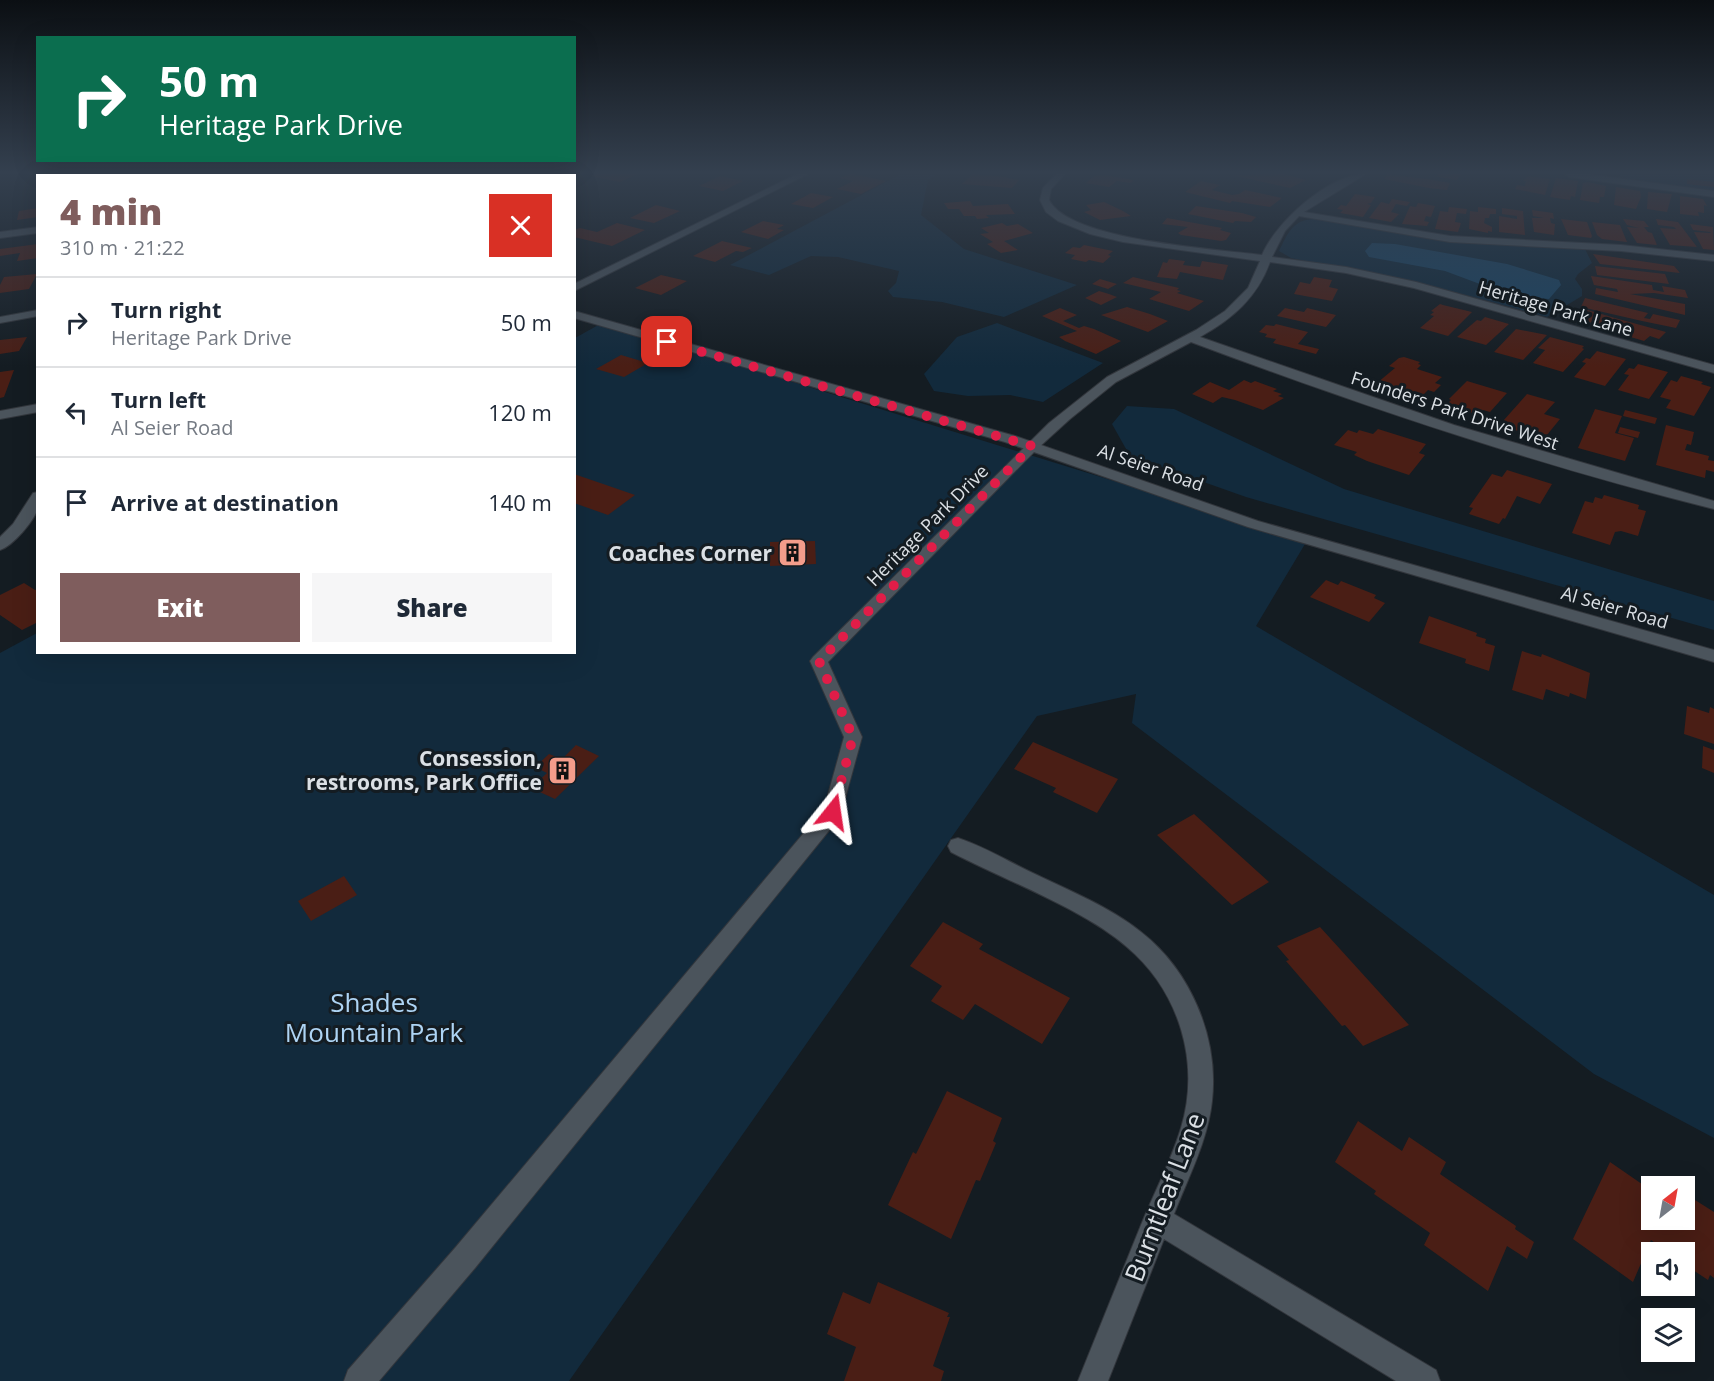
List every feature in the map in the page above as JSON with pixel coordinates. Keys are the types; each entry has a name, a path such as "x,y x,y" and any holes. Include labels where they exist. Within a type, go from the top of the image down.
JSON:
{"street":[{"path":"576,287 674,238"},
{"name":"Heritage Park Lane","path":"1121,238 1346,270 1416,285 1714,369"},
{"name":"Heritage Park Drive","path":"359,1381 472,1249 833,812 853,737 819,661 1032,446 1068,414 1122,373 1189,337 1243,302 1260,278 1266,258 1276,238"},
{"path":"1447,238 1621,248 1714,258"},
{"path":"0,320 36,313"},
{"name":"Al Seier Road","path":"576,316 1032,446 1252,524 1714,656"},
{"name":"Founders Park Drive West","path":"1189,337 1342,393 1419,418 1546,458 1714,505"},
{"path":"0,415 36,408"},
{"path":"0,545 19,527 36,499"},
{"path":"19,527 36,526"},
{"name":"Burntleaf Lane","path":"958,846 1110,922 1136,941 1176,988 1190,1017 1196,1038 1202,1077 1200,1105 1194,1128 1093,1381"},
{"path":"1158,1220 1425,1381"}],"green space":[{"path":"780,238 951,238 964,249 1077,285 1004,317 942,302 893,297 888,291 896,283 899,271 838,257 811,256 769,275 730,265"},
{"path":"1286,238 1425,238 1585,249 1592,263 1575,279 1582,289 1582,296 1547,317 1436,287 1291,258 1279,251"},
{"name":"Shades Mountain Park","path":"602,323 1253,524 1250,528 1305,544 1256,626 1714,895 1714,1138 1594,1074 1132,723 1136,694 1037,716 569,1381 0,1381 0,653 36,634 36,654 576,654 576,337"},
{"path":"997,323 1103,363 1043,402 1010,395 968,396 934,391 924,374 957,337"},
{"path":"1127,406 1174,409 1344,489 1714,601 1714,630 1246,497 1130,456 1112,424"}],"shaded area":[{"path":"1372,243 1395,244 1507,264 1559,280 1561,285 1549,299 1512,296 1445,271 1369,257 1365,251"}],"building":[{"path":"580,238 628,238 612,246"},
{"path":"987,238 1013,238 1004,241 1018,250 1001,253 987,244 993,242"},
{"path":"1204,238 1227,238 1221,241"},
{"path":"1626,238 1627,242 1602,239"},
{"path":"1634,238 1654,238 1657,245 1637,243"},
{"path":"1666,238 1690,238 1697,247 1670,245"},
{"path":"1697,238 1713,238 1714,250 1703,249"},
{"path":"722,241 752,248 743,252 736,251 715,262 693,256"},
{"path":"36,244 36,258 17,261 20,253 0,256 0,249"},
{"path":"1084,245 1113,251 1103,263 1071,259 1075,255 1065,253 1073,247 1080,248"},
{"path":"1593,254 1674,266 1680,273 1600,264"},
{"path":"1169,259 1185,261 1183,265 1200,267 1202,261 1228,265 1223,280 1180,272 1177,279 1157,277 1163,262 1167,263"},
{"path":"1595,266 1665,274 1669,284 1597,275"},
{"path":"36,274 29,289 0,293 0,285 4,277"},
{"path":"661,275 687,281 661,295 635,288"},
{"path":"1591,276 1652,285 1653,290 1664,292 1662,286 1685,290 1688,298 1654,293 1630,294 1685,304 1685,315 1595,294 1596,288 1618,292 1617,289 1594,285"},
{"path":"1133,277 1179,288 1177,290 1181,291 1177,293 1204,301 1189,311 1149,299 1161,292 1123,283"},
{"path":"1314,277 1332,280 1329,287 1338,289 1332,301 1294,294 1300,282 1310,284"},
{"path":"1100,279 1117,284 1108,289 1092,284"},
{"path":"1099,291 1117,297 1101,305 1085,298"},
{"path":"1585,298 1648,313 1644,318 1650,319 1653,314 1680,320 1676,328 1581,307"},
{"path":"1440,304 1472,312 1448,336 1420,328 1434,316 1430,315 1434,312 1431,311"},
{"path":"1127,307 1168,321 1148,332 1101,315"},
{"path":"1060,308 1077,315 1063,321 1079,328 1084,326 1094,329 1121,341 1096,354 1065,341 1059,337 1077,331 1042,316"},
{"path":"1285,308 1304,312 1307,308 1336,315 1326,327 1277,316"},
{"path":"1581,308 1666,332 1659,339 1650,336 1644,341 1624,335 1628,332 1569,317"},
{"path":"1485,317 1509,324 1486,345 1457,337 1477,320 1481,321"},
{"path":"1276,324 1308,332 1298,344 1319,349 1316,354 1273,343 1276,339 1265,337 1267,334 1259,332 1266,325"},
{"path":"1516,329 1547,335 1523,360 1494,352"},
{"path":"27,337 19,351 0,354 0,340"},
{"path":"1550,337 1584,346 1582,348 1584,349 1563,372 1533,363 1545,350 1538,348"},
{"path":"1597,351 1626,359 1605,386 1574,377 1586,363 1582,362 1586,358 1590,359"},
{"path":"621,355 648,363 624,377 596,369"},
{"path":"1404,357 1420,362 1418,364 1421,365 1417,369 1442,377 1435,383 1441,385 1434,392 1428,390 1421,397 1377,383 1395,368 1389,366"},
{"path":"1638,364 1668,372 1649,399 1618,390 1629,375 1624,374 1629,368 1634,369"},
{"path":"14,370 4,397 0,398 0,372"},
{"path":"1681,376 1703,382 1701,384 1711,387 1694,416 1666,408 1671,400 1660,397 1671,380 1677,382"},
{"path":"1244,380 1251,383 1255,381 1277,389 1273,391 1282,394 1278,396 1284,398 1263,410 1222,397 1213,403 1192,394 1210,382 1229,390"},
{"path":"1467,381 1507,393 1490,412 1483,410 1479,415 1446,405"},
{"path":"1527,394 1555,402 1544,414 1560,419 1547,435 1540,433 1536,436 1508,428 1511,424 1503,421"},
{"path":"1595,409 1622,416 1615,433 1634,438 1625,461 1578,448"},
{"path":"1625,410 1657,418 1655,424 1623,416"},
{"path":"1666,425 1694,432 1691,445 1687,444 1685,450 1709,456 1708,460 1714,461 1714,472 1706,470 1705,478 1656,465"},
{"path":"1620,427 1640,432 1638,438 1618,433"},
{"path":"1378,429 1426,444 1419,453 1425,455 1409,475 1367,461 1354,455 1357,452 1334,445 1348,430 1373,434"},
{"path":"1507,470 1552,484 1540,504 1517,496 1505,519 1503,518 1499,524 1469,514 1473,508 1469,507 1492,474 1502,477"},
{"path":"576,475 635,495 608,515 576,504"},
{"path":"1604,495 1639,505 1638,509 1646,511 1638,536 1621,531 1615,532 1610,545 1572,533 1585,501 1593,503 1595,497 1602,499"},
{"name":"Coaches Corner","path":"815,541 816,564 770,566 770,542"},
{"path":"1326,580 1338,585 1341,581 1376,595 1374,598 1385,603 1369,622 1310,597"},
{"path":"24,583 36,590 36,623 22,630 0,615 0,595"},
{"path":"1429,616 1477,633 1476,636 1486,639 1485,643 1495,646 1489,671 1465,663 1466,659 1419,643"},
{"path":"1522,651 1541,657 1542,654 1590,673 1586,699 1570,693 1569,697 1546,689 1543,700 1512,690"},
{"path":"1687,706 1709,713 1710,707 1714,709 1714,744 1684,734"},
{"path":"1033,742 1118,779 1097,813 1053,792 1056,788 1014,769"},
{"name":"Consession, restrooms, Park Office","path":"576,745 599,756 555,799 531,788 547,773 535,767 549,754 562,759"},
{"path":"1703,746 1714,750 1714,773 1702,768"},
{"path":"1194,814 1269,882 1232,905 1157,835"},
{"path":"344,876 357,895 311,921 298,901"},
{"path":"943,922 983,944 979,949 1070,998 1042,1044 975,1004 963,1020 931,1001 942,986 910,966"},
{"path":"1320,927 1409,1025 1363,1046 1345,1025 1342,1026 1286,961 1289,960 1277,946"},
{"path":"947,1091 1002,1118 993,1141 996,1143 980,1181 976,1180 951,1239 888,1205 913,1152 916,1154"},
{"path":"1358,1121 1402,1151 1409,1137 1446,1162 1440,1174 1516,1226 1515,1229 1534,1242 1527,1259 1507,1246 1488,1291 1424,1245 1430,1233 1374,1194 1376,1191 1335,1162"},
{"path":"1610,1162 1641,1183 1641,1230 1695,1230 1695,1200 1714,1212 1714,1278 1710,1275 1708,1280 1695,1271 1695,1242 1654,1242 1651,1240 1641,1242 1641,1263 1633,1282 1573,1239"},
{"path":"878,1282 949,1313 947,1317 950,1317 933,1366 944,1371 941,1381 844,1381 856,1347 827,1334 843,1292 870,1304"}],"place":[{"name":"Coaches Corner","path":"793,553"},
{"name":"Consession, restrooms, Park Office","path":"563,770"}],"route":[{"path":"667,342 1032,446 819,661 853,737 833,812"}]}
